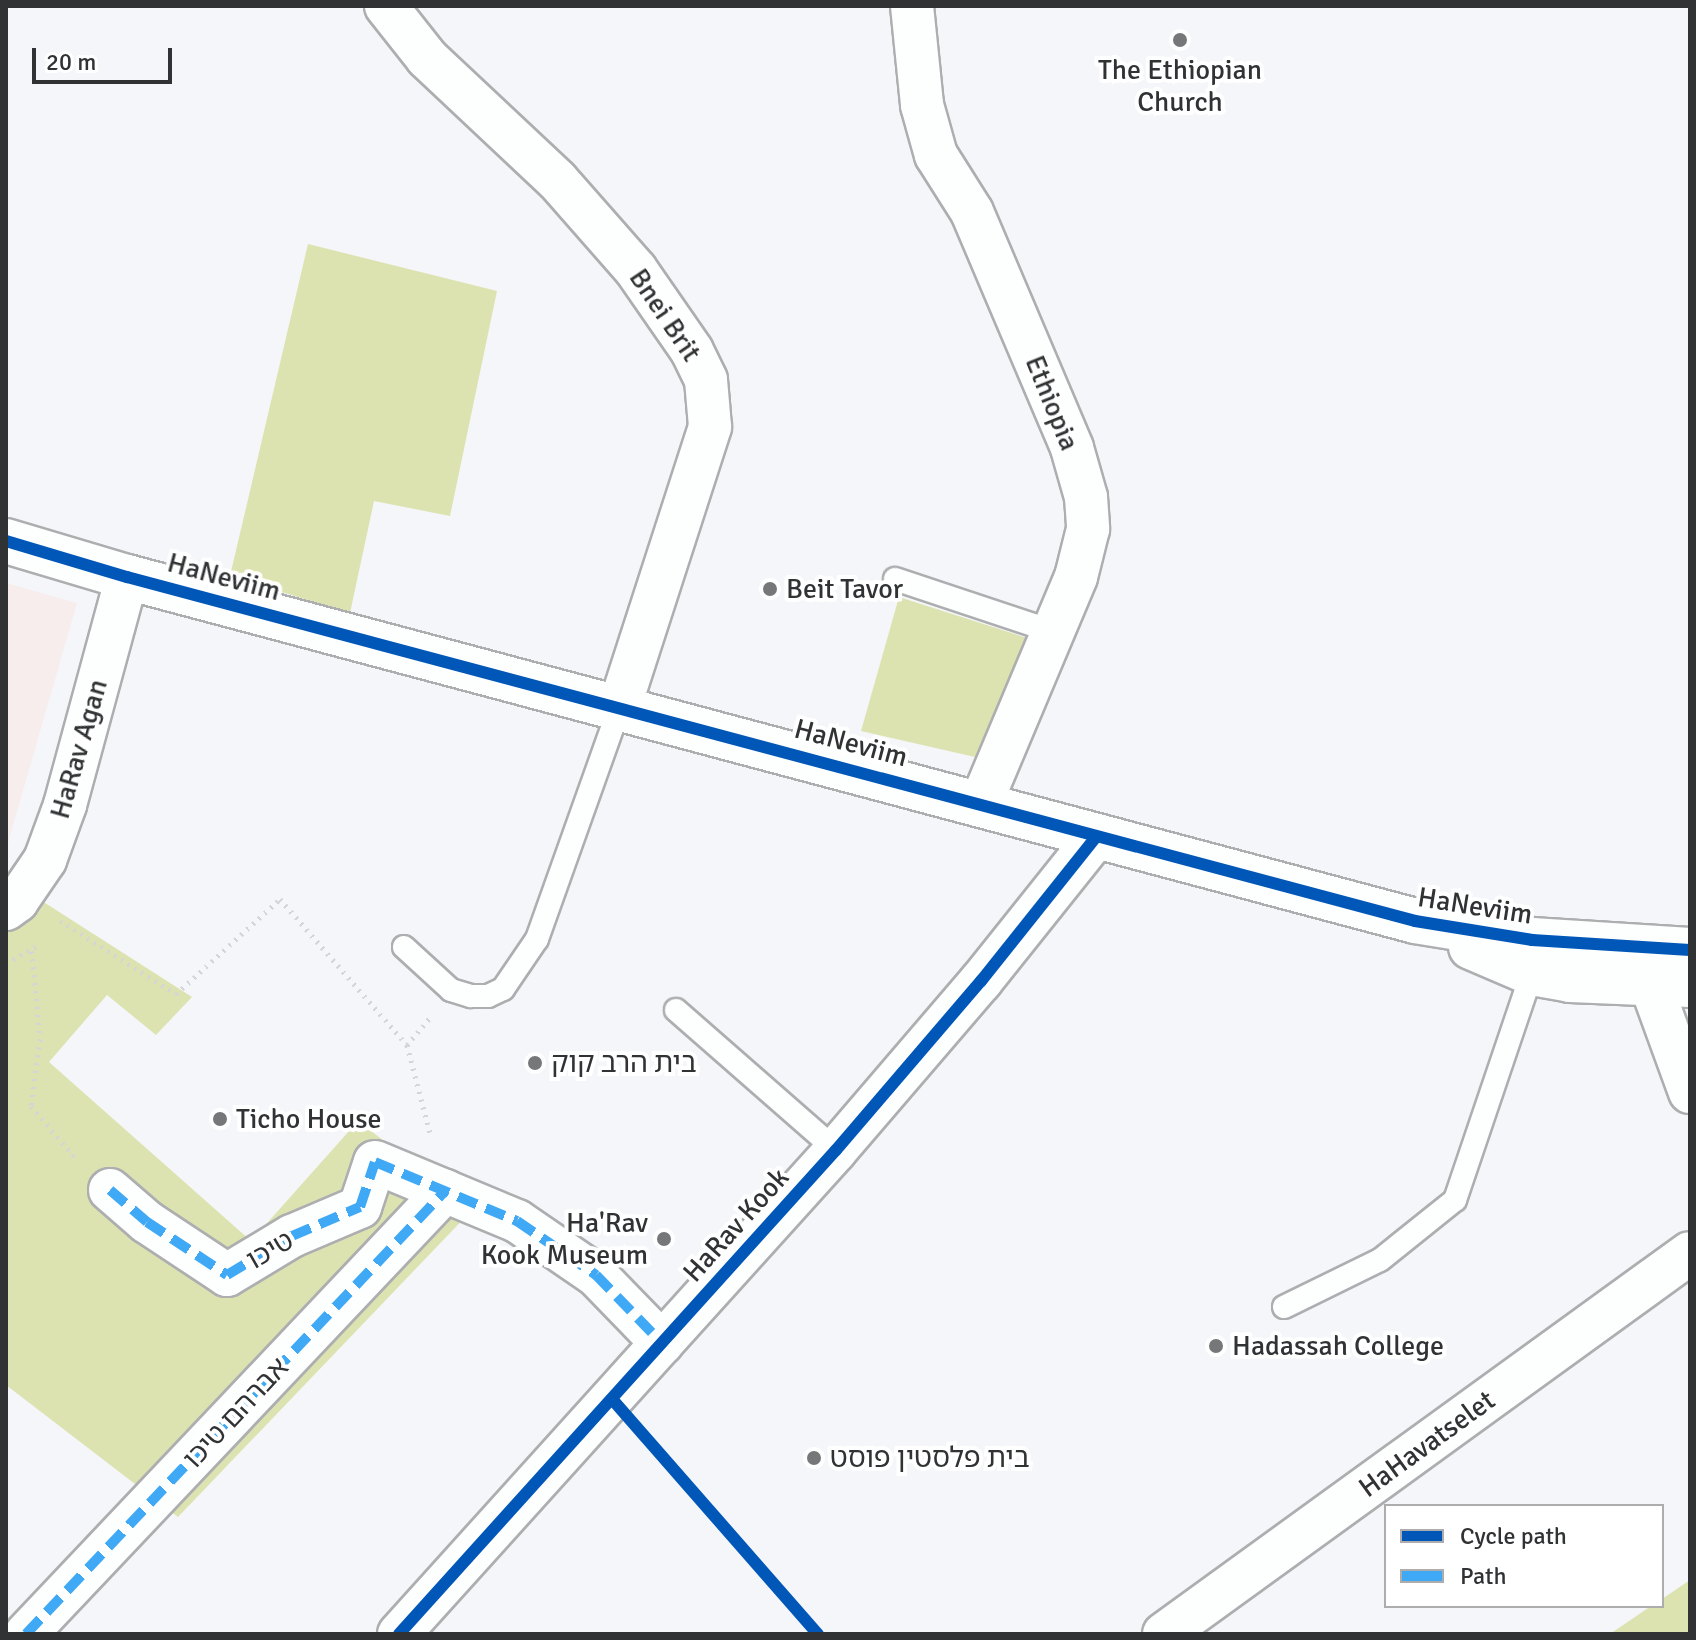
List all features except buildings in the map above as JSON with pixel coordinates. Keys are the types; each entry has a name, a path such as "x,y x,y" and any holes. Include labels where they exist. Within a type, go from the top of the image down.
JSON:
{"street":[{"name":"Bnei Brit","path":"386,6 427,58 557,180 636,270 692,351 706,380 710,427 620,706"},
{"name":"Ethiopia","path":"912,6 922,105 936,155 972,212 1072,448 1086,497 1088,529 1076,577 981,803"},
{"name":"HaNeviim","path":"6,541 127,577 620,706 1415,921 1678,968"},
{"name":"HaRav Agan","path":"6,909 17,901 45,860 65,805 127,577"},
{"name":"HaRav Kook","path":"399,1634 836,1150 981,981 1096,837"},
{"name":"HaNeviim","path":"1415,921 1532,973 1570,980 1678,968"},
{"path":"1678,968 1690,1092"},
{"name":"טיכו","path":"110,1190 147,1222 227,1275 292,1236 360,1207 375,1162 445,1191"},
{"path":"445,1191 517,1221 596,1275 662,1343"},
{"name":"אברהם טיכו","path":"26,1634 445,1191"},
{"name":"HaHavatselet","path":"1164,1634 1690,1253"}],"lane":[{"path":"895,579 1054,632"},
{"path":"404,947 451,990 471,996 488,996 503,989 531,949 620,706"},
{"path":"1284,1307 1380,1260 1455,1200 1532,973"},
{"path":"676,1010 836,1150"}],"path":[{"path":"52,930 61,920 176,994 280,899 407,1045 445,1191"},
{"path":"6,963 32,951 42,941"},
{"path":"32,951 40,1039 31,1106 64,1147 110,1190"},
{"path":"407,1045 451,990"}],"shaded area":[{"path":"6,583 77,603 6,850"}],"green space":[{"path":"308,244 497,291 450,516 374,501 350,613 230,576"},
{"path":"899,597 1027,638 975,757 861,731"},
{"path":"42,901 192,997 156,1035 107,995 49,1062 251,1241 358,1121 473,1209 178,1517 6,1385 6,928"},
{"path":"1690,1580 1690,1634 1610,1634 1648,1608 1664,1608 1664,1598"}],"marked path":[{"path":"110,1190 147,1222 227,1275 292,1236 360,1207 375,1162 517,1221 596,1275 662,1343"},
{"path":"26,1634 445,1191"}],"cycle path":[{"path":"6,541 127,577 1415,921 1532,940 1690,950"},
{"path":"399,1634 836,1150 981,981 1096,837"},
{"path":"612,1399 818,1634"}],"place":[{"name":"The Ethiopian Church","path":"1180,40"},
{"name":"Beit Tavor","path":"770,589"},
{"name":"בית הרב קוק","path":"535,1063"},
{"name":"Ticho House","path":"220,1119"},
{"name":"Ha'Rav Kook Museum","path":"664,1239"},
{"name":"Hadassah College","path":"1216,1346"},
{"name":"בית פלסטין פוסט","path":"814,1458"}]}
